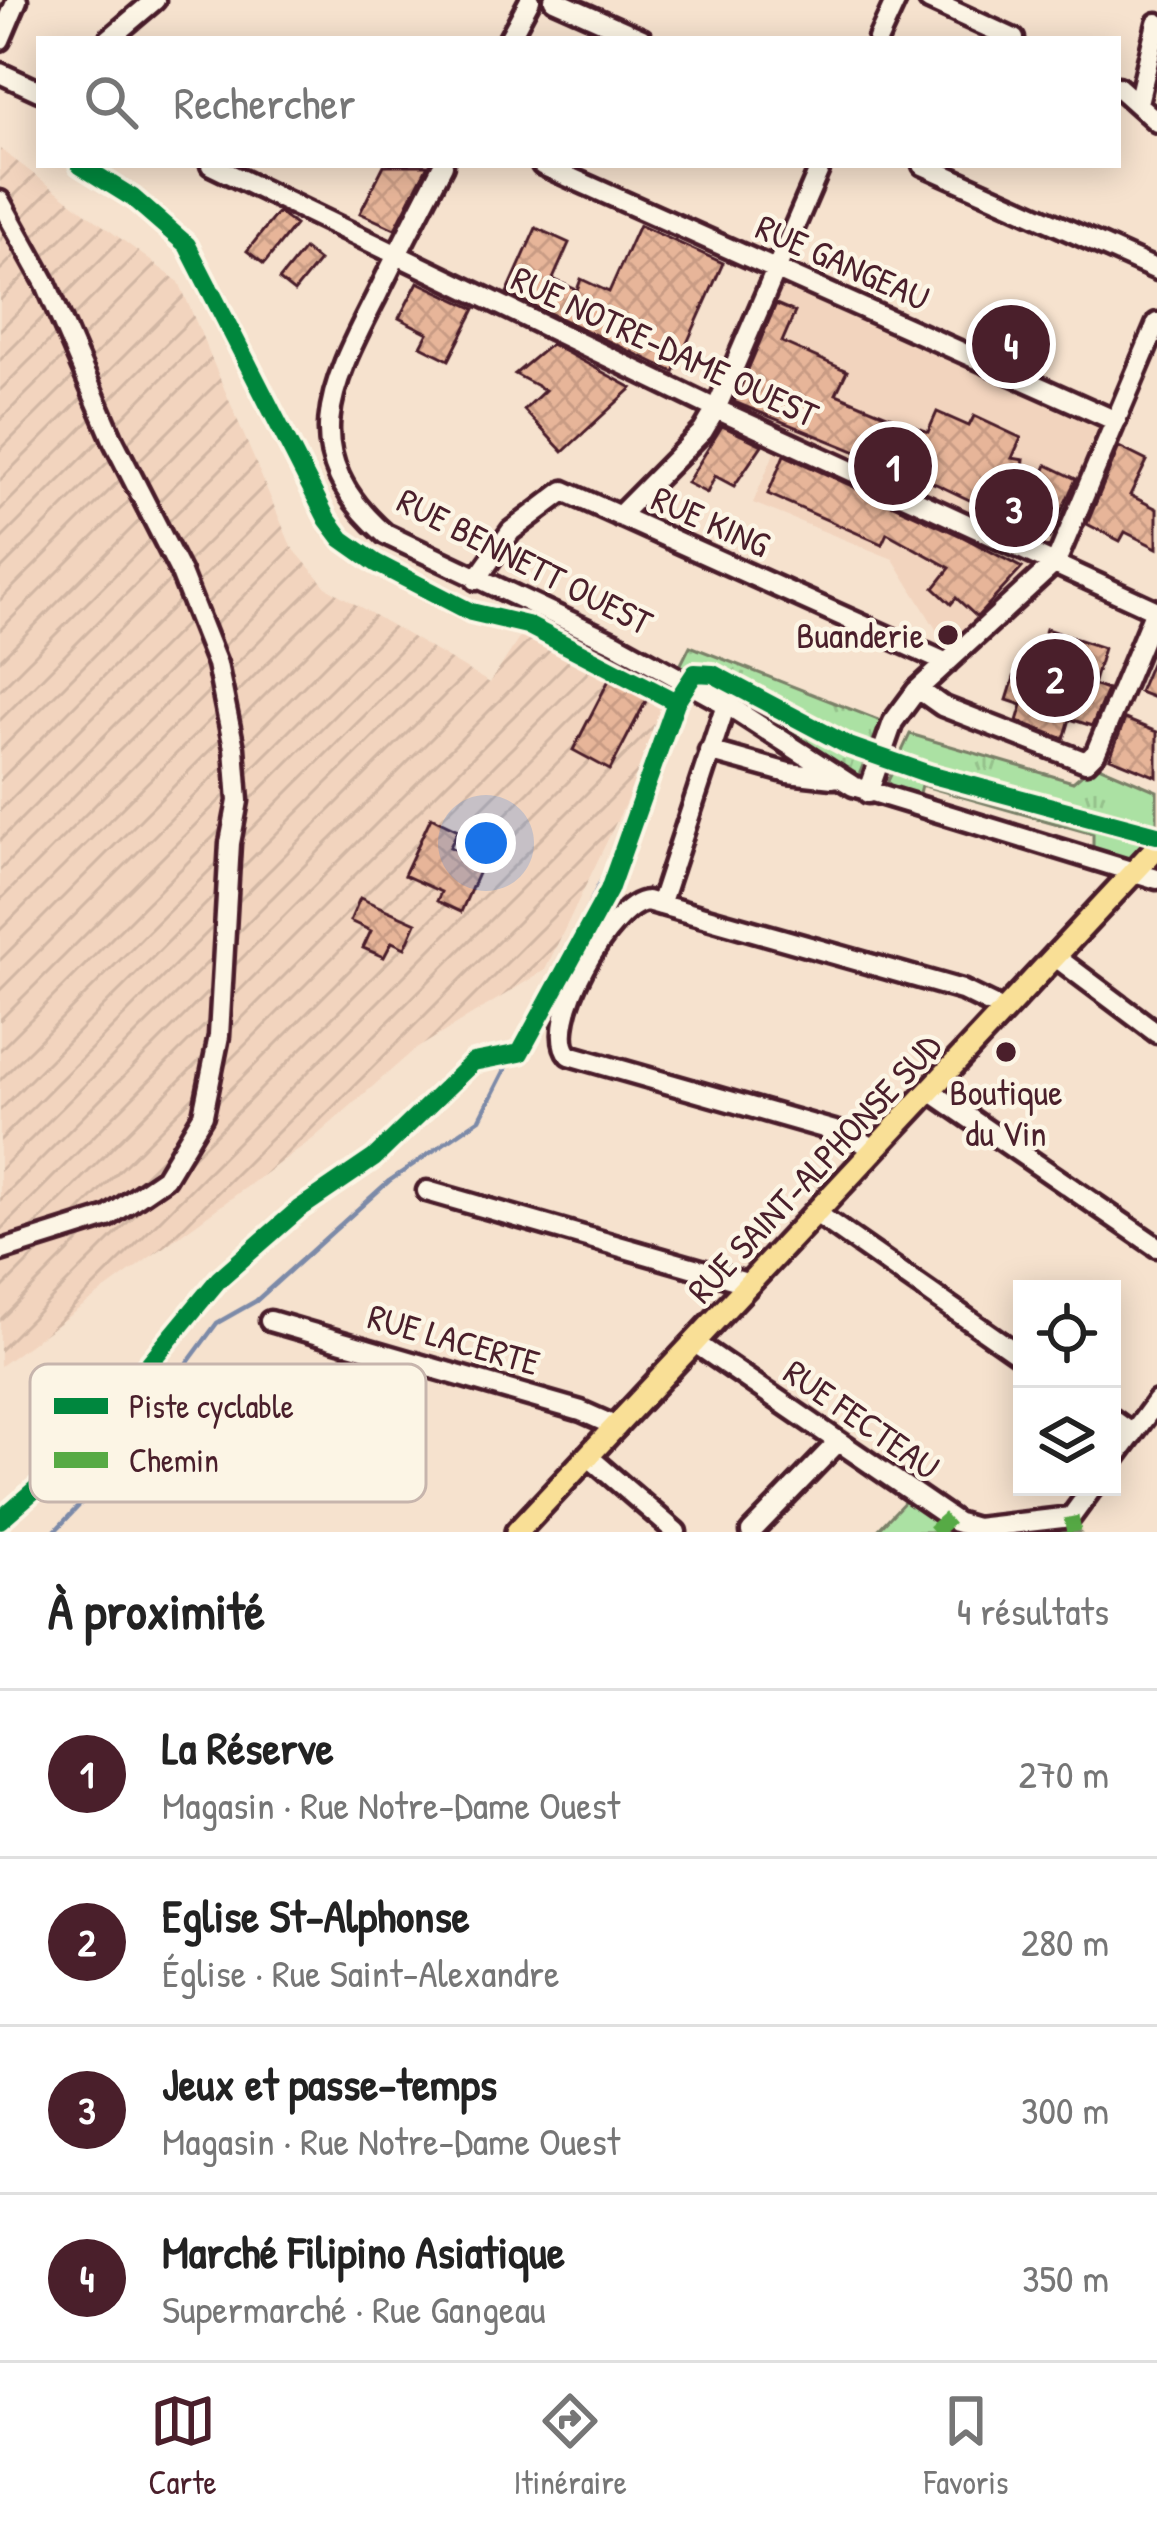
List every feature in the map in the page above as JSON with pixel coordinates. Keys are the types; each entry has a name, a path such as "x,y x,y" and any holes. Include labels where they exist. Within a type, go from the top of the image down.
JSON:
{"main road":[{"name":"RUE SAINT-ALPHONSE SUD","path":"517,1532 1005,1011 1147,874 1157,847"}],"street":[{"path":"0,40 17,0"},
{"path":"113,36 155,0"},
{"path":"511,36 530,0"},
{"path":"554,0 635,36"},
{"path":"879,36 896,0"},
{"path":"929,0 1007,36"},
{"path":"1138,103 1157,23"},
{"path":"0,73 36,90"},
{"path":"1121,89 1157,122"},
{"name":"RUE NOTRE-DAME OUEST","path":"218,168 716,409 1156,611"},
{"name":"RUE BENNETT OUEST","path":"441,168 329,395 333,458 352,497 385,534 614,643 726,704 837,778 868,793 1147,874"},
{"name":"RUE GANGEAU","path":"549,168 1116,421"},
{"path":"619,516 704,431 820,168"},
{"path":"930,168 1157,271"},
{"path":"0,201 46,284 114,442 181,573 217,664 234,748 238,801 230,843 218,1036 203,1115 165,1178 108,1217 0,1251"},
{"path":"868,793 893,722 918,689 1056,562 1157,323"},
{"name":"RUE KING","path":"476,580 511,531 555,495 572,494 947,663"},
{"path":"918,689 942,706 1086,761 1096,752 1156,611"},
{"path":"660,905 726,704"},
{"name":"RUE BENNETT OUEST","path":"709,751 788,773 837,778"},
{"path":"875,1150 852,1136 569,1055 560,1043 574,989 621,912 638,902 660,905 962,990 1005,1011"},
{"path":"1057,958 1157,1033"},
{"path":"930,1091 1157,1247"},
{"path":"427,1191 750,1284"},
{"path":"816,1213 1013,1351"},
{"name":"RUE LACERTE","path":"270,1321 419,1364"},
{"name":"RUE FECTEAU","path":"695,1343 956,1522 976,1528 1071,1517 1087,1496"},
{"name":"RUE LACERTE","path":"426,1366 581,1411 617,1427"},
{"path":"1121,1450 1157,1401"},
{"path":"1121,1425 1133,1434"},
{"path":"752,1532 837,1443"},
{"path":"589,1457 676,1532"}],"shaded area":[{"path":"0,149 179,282 291,546 326,587 490,683 520,637 532,633 674,702 545,970 413,1051 314,1138 0,1366"},
{"path":"778,272 1110,424 1045,565 950,652 893,559 753,503 777,446 717,420"}],"green space":[{"path":"690,646 881,721 859,775 850,777 678,670"},
{"path":"910,734 1073,782 1094,764 1157,791 1157,829 1130,859 1093,848 1093,834 921,785 918,797 891,788 888,781"},
{"path":"912,1494 956,1522 1058,1519 1078,1532 876,1532"}],"building":[{"path":"382,168 426,168 395,229 360,213"},
{"path":"278,212 295,225 264,264 247,251"},
{"path":"639,225 723,263 674,372 507,293 536,228 569,243 553,279 577,290 581,279 609,292"},
{"path":"304,249 319,261 294,292 279,280"},
{"path":"418,282 475,309 449,360 421,346 428,333 399,318"},
{"path":"776,304 795,312 782,342 847,371 836,394 928,432 937,412 969,426 974,416 1021,438 1012,458 1024,460 1023,468 1042,477 1047,465 1076,479 1049,538 936,484 734,402"},
{"path":"551,344 632,388 563,452 524,410 545,390 515,374"},
{"path":"722,426 762,445 734,486 715,476 707,493 687,483"},
{"path":"1119,447 1147,461 1130,495 1157,509 1157,548 1125,532 1120,541 1087,524"},
{"path":"784,455 1022,568 977,617 956,598 951,604 934,588 950,568 887,533 882,544 768,494"},
{"path":"1046,629 1104,648 1093,685 1107,690 1092,726 1070,719 1064,739 1017,721 1022,705 1007,700 1018,665 1033,670"},
{"path":"1157,649 1157,699 1139,692"},
{"path":"611,676 648,697 610,770 573,750"},
{"path":"1125,719 1157,732 1157,777 1110,758"},
{"path":"431,817 458,830 450,847 483,862 461,912 437,901 441,892 404,875"},
{"path":"360,898 416,923 405,948 392,942 384,957 363,948 371,931 350,921"}],"waterway":[{"path":"187,1364 217,1323 256,1301 389,1181 480,1119 611,861"},
{"path":"54,1532 82,1502"}],"marked path":[{"path":"1071,1517 1074,1532"},
{"path":"933,1532 949,1518"}],"cycle path":[{"path":"85,168 133,198 187,245 327,519 342,539 376,563 471,612 527,625 676,702 695,673 713,674 849,746 929,774 1157,835"},
{"path":"149,1364 219,1279 299,1209 374,1158 473,1062 520,1053 609,890 676,702"},
{"path":"0,1520 30,1494"}],"place":[{"name":"Marché Filipino Asiatique","path":"1011,344"},
{"name":"La Réserve","path":"893,466"},
{"name":"Jeux et passe-temps","path":"1014,508"},
{"name":"Buanderie","path":"948,635"},
{"name":"Eglise St-Alphonse","path":"1055,678"},
{"name":"Boutique du Vin","path":"1006,1052"}]}
